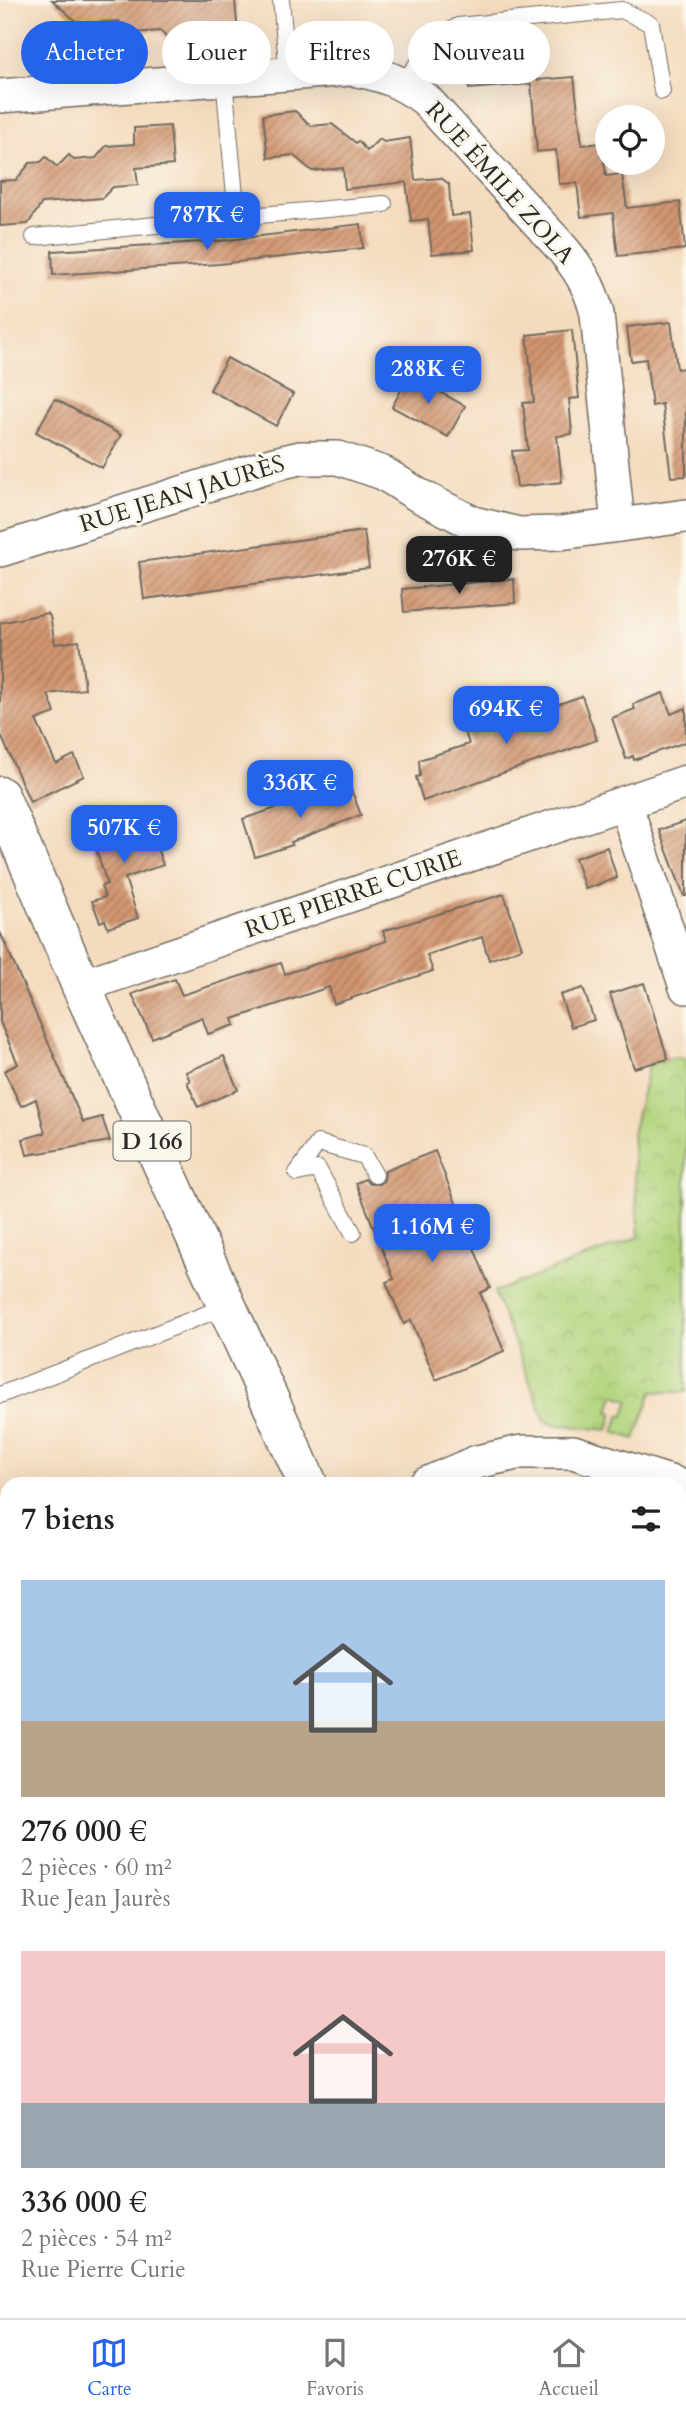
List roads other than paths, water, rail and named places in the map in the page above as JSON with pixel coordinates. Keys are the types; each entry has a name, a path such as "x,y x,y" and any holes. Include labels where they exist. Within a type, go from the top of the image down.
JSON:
{"main road":[{"name":"D 166","path":"0,796 81,986 305,1477"}],"street":[{"name":"RUE ÉMILE ZOLA","path":"394,80 425,99 560,246 578,267 593,295 618,526"},
{"name":"RUE ÉMILE ZOLA","path":"0,96 162,84"},
{"name":"RUE JEAN JAURÈS","path":"0,550 300,458 338,458 372,469 473,523 519,534 560,533 686,516"},
{"name":"RUE PIERRE CURIE","path":"81,986 686,782"},
{"path":"625,803 686,987"},
{"path":"442,1477 477,1462 521,1452 573,1452 655,1477"}],"lane":[{"path":"281,0 285,42"},
{"path":"403,83 433,43 458,26 622,10 651,24 662,91"},
{"path":"224,84 237,217"},
{"path":"34,237 384,204"},
{"path":"353,1233 318,1169 297,1173 318,1143 364,1156 375,1175"},
{"path":"0,1395 227,1306"}]}
